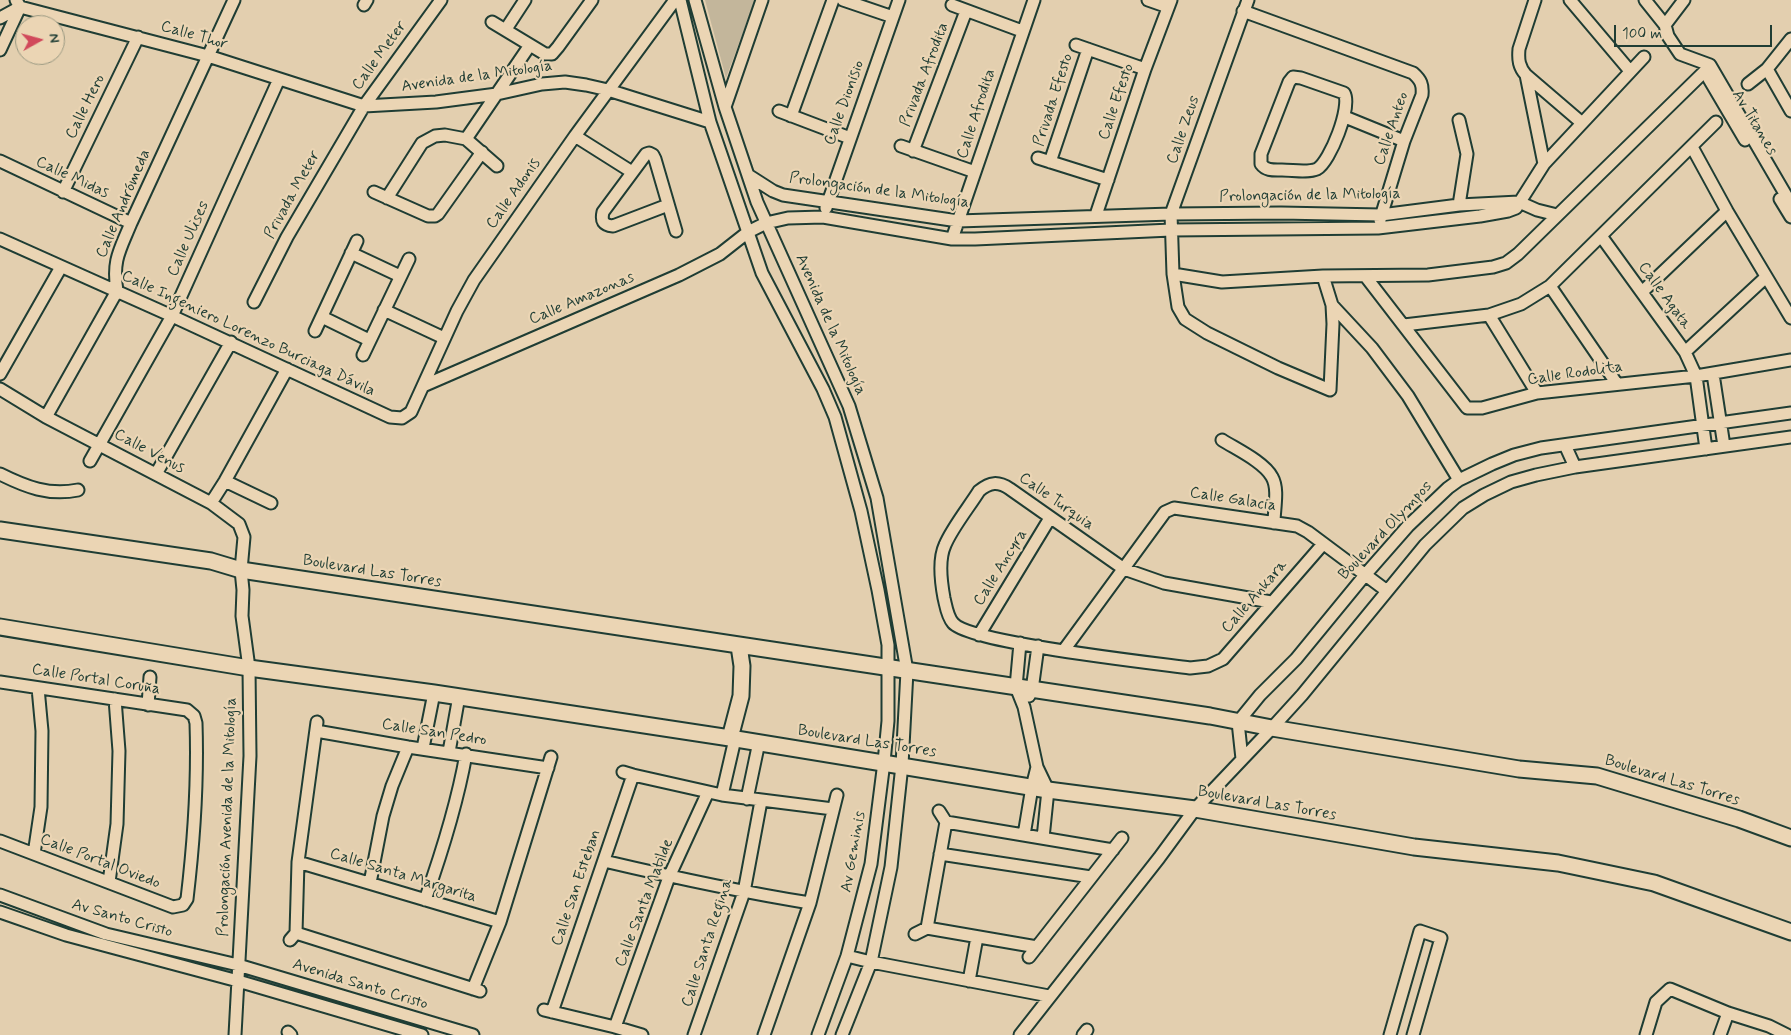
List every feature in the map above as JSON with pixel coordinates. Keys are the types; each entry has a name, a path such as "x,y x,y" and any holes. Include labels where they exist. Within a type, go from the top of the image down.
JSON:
{"main road":[{"name":"Boulevard Las Torres","path":"0,530 211,561 241,570 1210,716 1520,769 1597,776 1739,819 1791,838"},
{"name":"Boulevard Las Torres","path":"0,627 249,668 459,696 759,742 1048,790 1195,809 1414,847 1558,863 1654,883 1791,932"},
{"path":"732,738 741,696 742,666 739,646"}],"street":[{"name":"Calle Andrómeda","path":"116,291 114,273 116,260 131,223 234,0"},
{"name":"Calle Meter","path":"364,106 441,0"},
{"path":"506,29 524,0"},
{"path":"492,22 546,54 552,54 592,0"},
{"name":"Calle Adonis","path":"402,418 411,412 444,338 474,280 608,90 675,0"},
{"name":"Avenida de la Mitología","path":"680,0 710,122 762,273 823,389 835,417 861,510 878,590 888,645 888,668"},
{"name":"Avenida de la Mitología","path":"695,0 725,107 766,223 849,406 877,498 907,671"},
{"path":"725,107 762,0"},
{"path":"792,116 833,0"},
{"path":"843,0 894,17"},
{"name":"Calle Dionisio","path":"823,217 900,0"},
{"name":"Calle Afrodita","path":"952,239 1022,30 1034,0"},
{"path":"1148,0 1170,3"},
{"path":"1535,0 1519,49 1521,69 1582,123"},
{"path":"1570,0 1630,71"},
{"path":"1173,274 1222,282 1323,276 1428,275 1499,265 1518,254 1703,66 1680,54 1668,36 1665,25 1645,0"},
{"path":"1665,25 1684,0"},
{"name":"Calle Thor","path":"20,2 208,56 364,106"},
{"path":"0,18 20,2"},
{"path":"0,50 20,2"},
{"name":"Calle Efesto","path":"1096,216 1145,69 1170,3"},
{"name":"Privada Afrodita","path":"952,5 1022,30"},
{"name":"Calle Anteo","path":"1246,5 1413,73 1419,78 1423,88 1404,142 1378,228"},
{"name":"Calle Zeus","path":"1246,5 1172,214 1173,274 1178,307 1185,319 1193,325 1278,368 1330,390 1332,304"},
{"name":"Privada Afrodita","path":"913,150 966,11"},
{"name":"Calle Hero","path":"63,192 138,37"},
{"path":"1748,84 1767,69 1791,39"},
{"path":"466,139 530,45"},
{"name":"Privada Efesto","path":"1076,45 1145,69"},
{"name":"Privada Efesto","path":"1050,162 1088,49"},
{"path":"1557,215 1537,210 1519,202 1544,164 1644,58"},
{"name":"Av Titanes","path":"1791,204 1710,65 1703,66 1791,217"},
{"path":"1767,69 1791,111"},
{"path":"1526,75 1544,164"},
{"path":"1293,77 1311,81 1344,93 1347,101 1345,117 1323,164 1316,170 1267,170 1262,164 1261,154 1289,82 1293,77"},
{"name":"Calle Ulises","path":"90,461 172,316 279,79"},
{"name":"Avenida de la Mitología","path":"364,106 436,102 497,94 542,84 565,82 586,84 608,90 710,122"},
{"name":"Privada Meter","path":"254,302 324,172 364,106"},
{"path":"779,111 850,138"},
{"path":"1345,117 1404,142"},
{"path":"1459,120 1468,154 1459,205"},
{"path":"1404,325 1489,315 1521,304 1550,286 1716,122"},
{"path":"386,198 422,143 428,139 445,134 466,139 497,166"},
{"path":"575,136 632,172"},
{"name":"Privada Afrodita","path":"901,146 975,172"},
{"path":"1692,147 1727,211 1791,318"},
{"path":"374,192 428,216 435,216 482,152"},
{"path":"668,205 613,226 603,223 603,212 646,154 653,155 676,231"},
{"name":"Privada Efesto","path":"1038,158 1108,180"},
{"name":"Calle Midas","path":"0,161 131,223"},
{"name":"Prolongación de la Mitología","path":"748,175 783,195 958,221 1172,214 1281,213 1381,215 1459,205 1519,202 1516,208 1493,214 1378,228 1171,230 952,239 823,217 788,218 766,223 748,232"},
{"path":"1642,292 1727,211"},
{"name":"Calle Amazonas","path":"423,386 679,275 720,254 748,232"},
{"name":"Calle Agata","path":"1601,236 1685,352 1696,376 1706,449"},
{"path":"315,331 356,241"},
{"name":"Calle Ingeniero Lorenzo Burciaga Dávila","path":"2,244 116,291 231,342 390,417 402,418"},
{"path":"351,253 400,276"},
{"path":"363,355 409,259"},
{"path":"0,374 61,268"},
{"path":"1323,276 1332,304 1372,348 1408,396 1459,480"},
{"name":"Calle Rodolita","path":"1366,277 1467,408 1473,410 1537,393 1713,374 1791,360"},
{"path":"1685,352 1766,277"},
{"path":"1550,286 1616,384"},
{"path":"46,417 116,291"},
{"path":"384,310 444,338"},
{"path":"1489,315 1537,393"},
{"path":"322,317 369,340"},
{"path":"156,474 231,342"},
{"path":"211,502 226,481 288,369"},
{"path":"1713,374 1724,446"},
{"name":"Calle Venus","path":"0,389 46,417 211,502 235,520 242,529 244,536 241,570"},
{"name":"Boulevard Olympos","path":"1238,722 1260,695 1296,659 1408,526 1459,480 1514,455 1541,448 1791,413"},
{"path":"1020,1035 1159,858 1195,809 1302,695 1425,545 1463,508 1511,482 1575,467 1791,437"},
{"path":"1222,440 1258,463 1273,477 1275,490 1274,523"},
{"path":"1566,444 1575,467"},
{"path":"0,474 15,482 37,489 62,493 78,490"},
{"path":"226,481 271,503"},
{"name":"Calle Turquia","path":"1208,666 1190,668 1064,650 1020,643 961,629 952,622 942,590 941,569 944,546 979,491 986,485 1003,484 1124,569 1164,584 1271,602"},
{"name":"Calle Galacia","path":"1064,650 1165,512 1174,508 1297,526 1387,591"},
{"name":"Calle Ancyra","path":"979,634 1050,518"},
{"name":"Calle Ankara","path":"1208,666 1223,659 1323,544"},
{"name":"Prolongación Avenida de la Mitología","path":"234,1035 250,756 249,668 242,616 241,570"},
{"path":"1020,643 1016,687 1024,707 1037,767 1048,790 1043,838"},
{"path":"1024,707 1032,690 1038,646"},
{"name":"Av Geminis","path":"818,1035 848,956 871,864 888,721 888,668"},
{"path":"842,1035 871,962 891,867 902,765 907,671"},
{"path":"148,705 150,677"},
{"name":"Calle Portal Coruña","path":"0,682 187,710 194,716 196,723 197,769 194,842 187,899"},
{"path":"34,854 41,807 42,731 38,688"},
{"path":"423,748 434,693"},
{"path":"449,752 459,696"},
{"path":"109,882 117,824 119,769 115,699"},
{"path":"1238,722 1242,759"},
{"name":"Calle San Pedro","path":"317,727 408,747 423,748 550,762 500,922 476,990 293,936 298,862 317,727"},
{"path":"722,795 732,738"},
{"path":"747,799 759,742"},
{"path":"370,883 383,816 392,786 408,747"},
{"path":"425,900 459,794 466,754"},
{"path":"1024,835 1037,767"},
{"name":"Calle San Esteban","path":"642,1035 548,1011 604,860 628,773 722,795 833,809"},
{"name":"Calle Santa Matilde","path":"615,1027 669,877 708,792"},
{"path":"764,1035 810,903 837,795"},
{"name":"Calle Santa Regina","path":"694,1035 744,892 761,801"},
{"path":"927,928 946,822 939,811"},
{"path":"946,822 1113,850"},
{"path":"1029,957 1122,838"},
{"name":"Calle Portal Oviedo","path":"0,840 172,907 183,905 187,899"},
{"path":"940,854 1091,877"},
{"path":"604,860 669,877 810,903"},
{"name":"Calle Santa Margarita","path":"298,862 500,922"},
{"name":"Av Santo Cristo","path":"0,895 106,934 238,965"},
{"name":"Av Santo Cristo","path":"0,912 66,935 238,982"},
{"path":"914,934 927,928 1037,947"},
{"path":"1390,1035 1420,931 1441,938 1413,1035"},
{"path":"969,981 976,937"},
{"path":"848,956 1049,996"},
{"name":"Avenida Santo Cristo","path":"238,965 473,1035"},
{"name":"Avenida Santo Cristo","path":"238,982 356,1016 402,1032 423,1035"},
{"path":"1646,1035 1656,1002 1670,989 1728,1013 1769,1026 1787,1035"},
{"path":"356,1016 360,1002"},
{"path":"1720,1035 1728,1013"},
{"path":"402,1032 408,1016"},
{"path":"423,1035 427,1021"}],"shaded area":[{"path":"705,0 755,0 726,78"}]}
